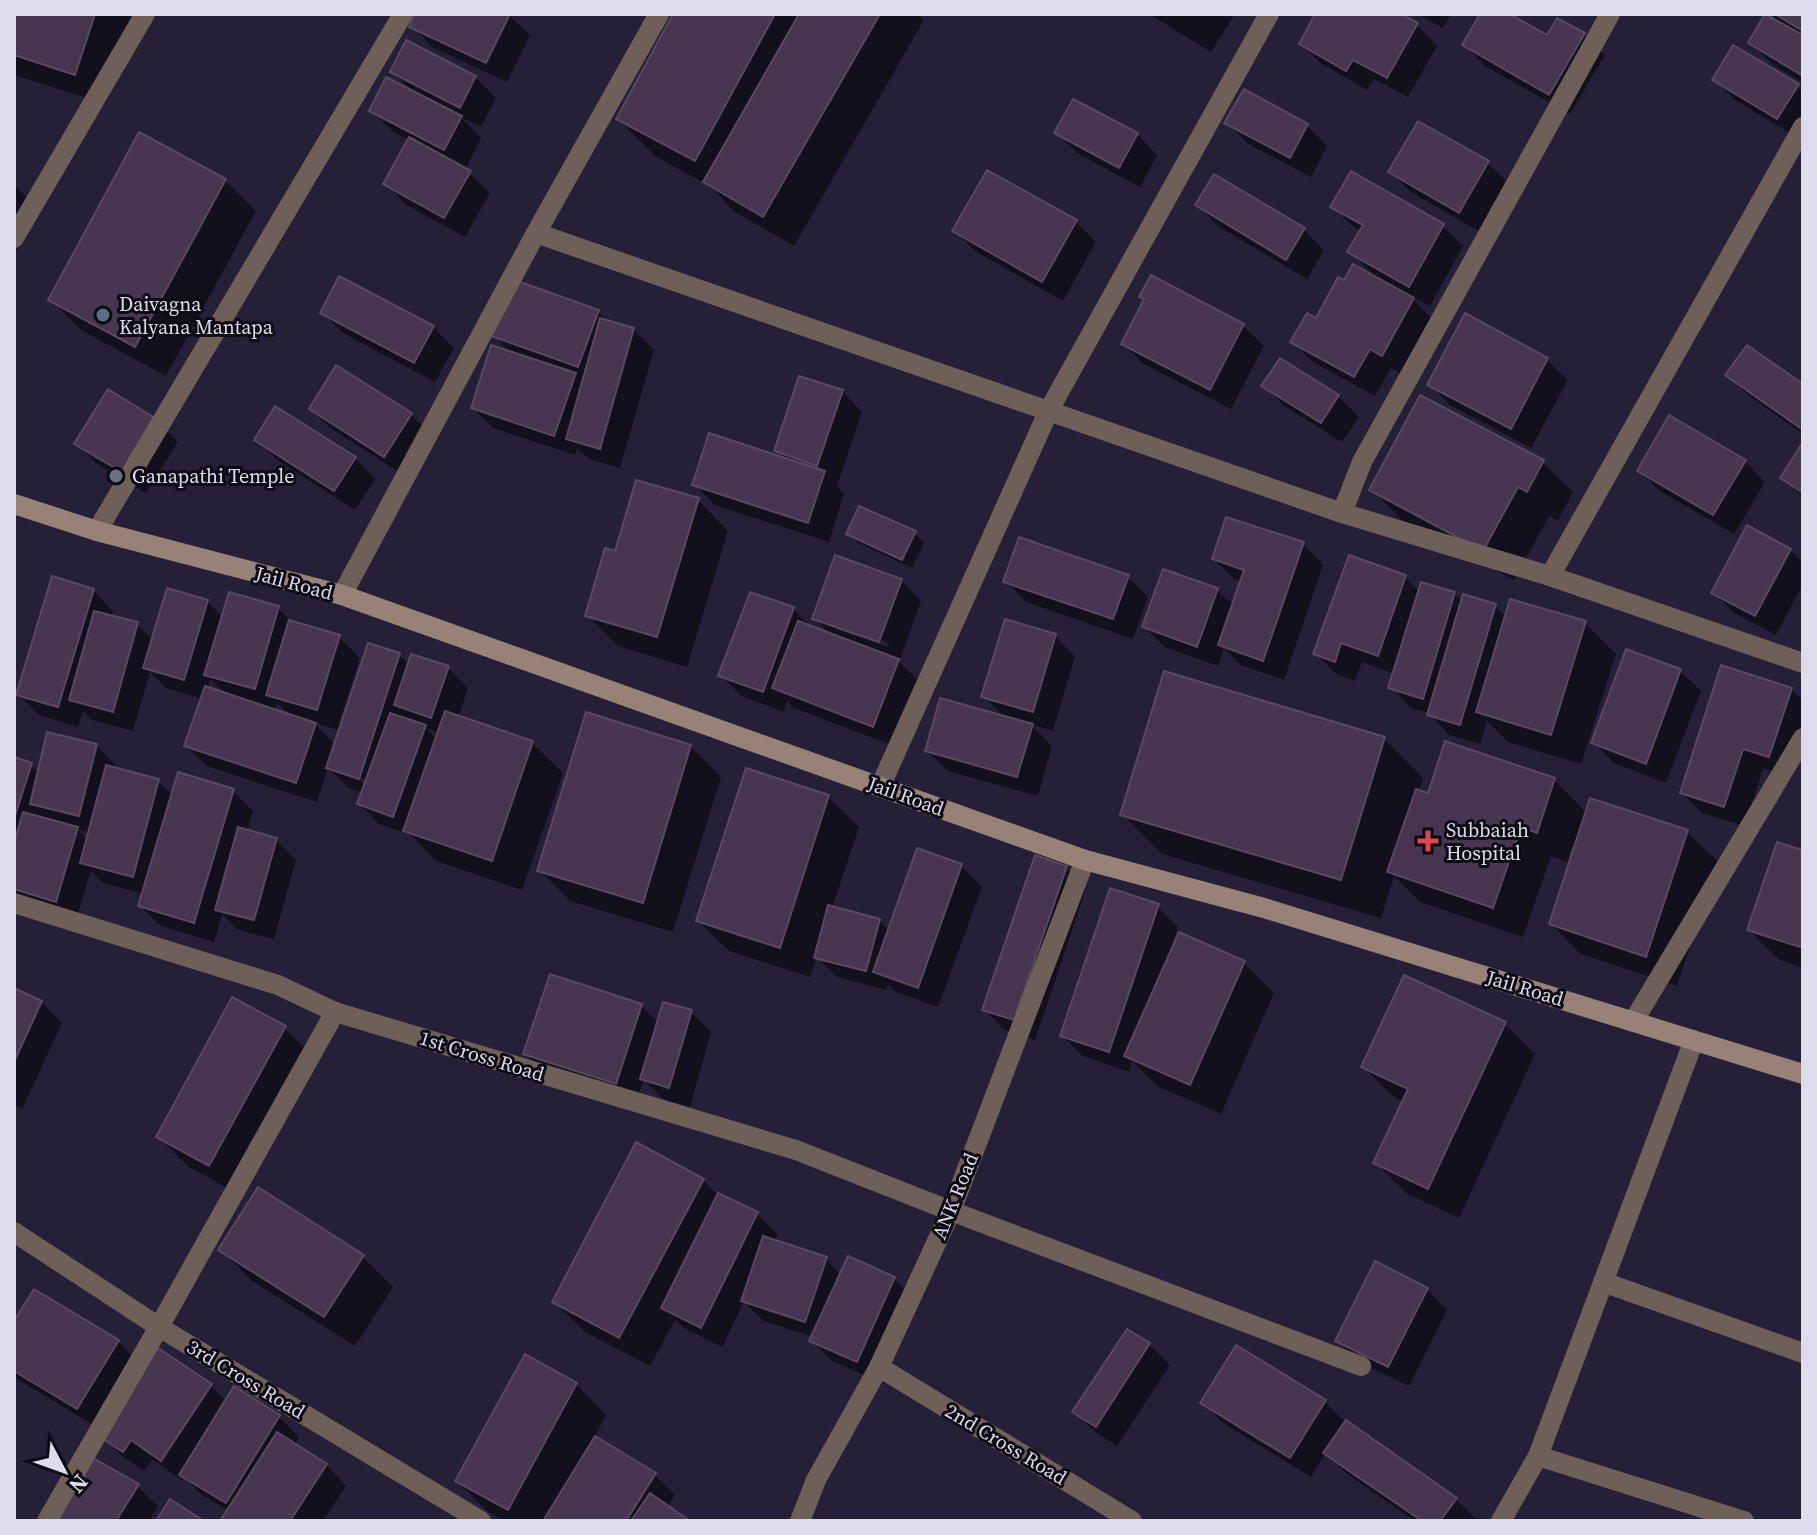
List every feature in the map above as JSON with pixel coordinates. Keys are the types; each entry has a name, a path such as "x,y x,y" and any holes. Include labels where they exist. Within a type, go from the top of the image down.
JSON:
{"main road":[{"name":"Jail Road","path":"14,504 97,531 342,595 1085,860 1264,908 1803,1074"}],"street":[{"path":"14,238 145,14"},
{"path":"97,531 403,14"},
{"path":"342,595 536,233 659,14"},
{"path":"880,787 1049,410 1269,14"},
{"path":"1342,513 1362,462 1610,14"},
{"path":"1550,576 1803,127"},
{"path":"536,233 1342,513 1550,576 1803,663"},
{"path":"1633,1022 1803,738"},
{"name":"ANK Road","path":"800,1521 816,1480 879,1367 951,1211 1085,860"},
{"name":"1st Cross Road","path":"14,903 278,985 335,1012 796,1150 1361,1366"},
{"path":"47,1521 335,1012"},
{"path":"1501,1521 1538,1456 1694,1040"},
{"name":"3rd Cross Road","path":"14,1232 159,1327 481,1521"},
{"path":"1603,1282 1803,1353"},
{"name":"2nd Cross Road","path":"879,1367 1132,1521"},
{"path":"1538,1456 1744,1521"}],"building":[{"path":"14,14 95,14 75,75 14,55"},
{"path":"415,14 510,14 486,63 409,27"},
{"path":"673,14 775,14 695,161 616,119"},
{"path":"799,14 880,14 763,217 703,182"},
{"path":"1315,14 1401,14 1418,23 1387,78 1353,60 1346,71 1299,44"},
{"path":"1480,14 1510,14 1547,35 1557,18 1585,33 1549,95 1462,45"},
{"path":"1765,14 1803,35 1803,76 1748,43"},
{"path":"1775,14 1803,14 1803,31"},
{"path":"406,40 476,76 460,108 390,72"},
{"path":"1733,45 1799,84 1777,119 1712,80"},
{"path":"386,77 462,116 444,150 369,111"},
{"path":"1244,89 1308,124 1290,158 1224,123"},
{"path":"1073,99 1138,133 1119,168 1054,133"},
{"path":"1418,121 1489,161 1459,213 1388,172"},
{"path":"139,132 226,179 135,347 48,300"},
{"path":"409,137 471,171 444,218 383,184"},
{"path":"987,170 1077,220 1042,282 952,231"},
{"path":"1351,171 1444,224 1409,287 1347,252 1363,225 1330,207"},
{"path":"1214,174 1305,228 1286,260 1195,205"},
{"path":"1353,264 1414,298 1382,356 1370,349 1354,377 1290,342 1307,313 1316,318 1338,277 1344,280"},
{"path":"1151,275 1244,324 1210,390 1121,344 1144,299 1139,297"},
{"path":"339,276 434,326 414,363 320,313"},
{"path":"512,279 599,310 578,367 491,336"},
{"path":"1465,313 1548,358 1511,429 1427,385"},
{"path":"600,318 634,328 600,449 566,439"},
{"path":"491,345 576,373 554,436 471,408"},
{"path":"1747,345 1803,384 1803,430 1725,375"},
{"path":"1280,358 1339,395 1321,423 1261,386"},
{"path":"336,365 412,413 384,457 309,409"},
{"path":"799,376 843,390 817,466 774,451"},
{"path":"108,389 158,420 125,474 74,444"},
{"path":"1420,395 1544,460 1527,492 1518,487 1483,551 1369,490"},
{"path":"275,406 356,457 334,491 254,440"},
{"path":"1669,415 1746,460 1713,515 1637,471"},
{"path":"709,433 825,471 808,523 692,485"},
{"path":"1803,442 1803,493 1780,478"},
{"path":"636,480 699,498 657,637 585,616 605,548 615,551"},
{"path":"859,506 916,531 902,560 846,534"},
{"path":"1226,517 1304,542 1263,661 1218,645 1244,570 1212,559"},
{"path":"1747,525 1791,549 1755,616 1711,593"},
{"path":"1019,537 1129,575 1113,619 1003,582"},
{"path":"835,555 902,579 879,642 812,619"},
{"path":"1349,555 1406,575 1378,656 1341,643 1335,662 1313,654"},
{"path":"1163,569 1218,588 1197,647 1142,627"},
{"path":"52,576 94,589 58,707 16,695"},
{"path":"1421,582 1455,592 1423,699 1388,688"},
{"path":"167,588 208,600 184,680 143,668"},
{"path":"229,592 279,606 255,689 204,675"},
{"path":"750,592 794,607 763,692 718,676"},
{"path":"1463,594 1496,604 1460,725 1427,715"},
{"path":"1510,599 1586,621 1551,735 1476,712"},
{"path":"94,611 138,622 113,712 69,700"},
{"path":"1005,619 1056,634 1033,712 981,697"},
{"path":"289,620 340,635 317,710 266,695"},
{"path":"798,621 899,659 873,727 772,688"},
{"path":"368,643 400,653 359,779 326,768"},
{"path":"1626,649 1681,669 1646,764 1591,743"},
{"path":"411,654 449,666 431,718 394,705"},
{"path":"1721,665 1792,688 1769,757 1743,749 1724,807 1680,793"},
{"path":"1164,671 1385,737 1341,880 1120,815"},
{"path":"205,686 316,723 296,783 184,746"},
{"path":"940,698 1033,724 1017,777 925,751"},
{"path":"445,711 533,741 492,861 403,831"},
{"path":"586,712 691,745 643,903 537,871"},
{"path":"390,713 426,725 393,817 357,804"},
{"path":"47,732 97,744 79,816 30,804"},
{"path":"1445,741 1555,778 1537,833 1521,827 1493,908 1387,872 1416,789 1428,793"},
{"path":"14,757 32,763 14,819"},
{"path":"106,765 159,779 133,877 80,863"},
{"path":"746,768 829,795 780,948 696,921"},
{"path":"178,772 234,789 194,923 138,906"},
{"path":"1590,798 1688,830 1646,957 1549,924"},
{"path":"23,812 78,827 56,902 14,889 14,843"},
{"path":"238,827 277,838 254,920 215,910"},
{"path":"1777,842 1803,850 1803,948 1747,930"},
{"path":"917,848 962,864 918,988 873,972"},
{"path":"1035,855 1067,866 1014,1020 982,1010"},
{"path":"1110,888 1159,904 1109,1052 1060,1036"},
{"path":"828,905 880,919 866,971 814,958"},
{"path":"1179,932 1245,961 1190,1085 1124,1056"},
{"path":"550,974 642,1004 616,1084 523,1054"},
{"path":"1404,975 1506,1022 1428,1189 1373,1163 1408,1089 1361,1067"},
{"path":"14,988 42,1001 14,1062"},
{"path":"232,997 286,1026 209,1166 156,1137"},
{"path":"663,1002 692,1010 669,1088 640,1079"},
{"path":"636,1142 704,1179 619,1338 552,1302"},
{"path":"258,1187 364,1255 324,1317 218,1250"},
{"path":"718,1193 758,1212 701,1328 661,1308"},
{"path":"763,1236 827,1257 805,1322 741,1301"},
{"path":"848,1256 895,1277 857,1362 809,1341"},
{"path":"1375,1261 1428,1288 1388,1367 1335,1341"},
{"path":"34,1289 119,1340 77,1409 14,1371 14,1321"},
{"path":"1127,1329 1150,1343 1096,1427 1072,1412"},
{"path":"1236,1345 1326,1400 1290,1458 1200,1403"},
{"path":"158,1348 212,1384 161,1461 131,1440 123,1452 100,1437"},
{"path":"525,1354 577,1383 508,1510 455,1481"},
{"path":"234,1386 280,1415 226,1503 179,1475"},
{"path":"1346,1420 1457,1498 1440,1521 1422,1521 1323,1453"},
{"path":"277,1432 327,1464 290,1521 220,1521"},
{"path":"595,1436 656,1473 626,1521 543,1521"},
{"path":"93,1458 139,1484 116,1521 55,1521"},
{"path":"650,1493 690,1521 631,1521"},
{"path":"170,1499 204,1521 156,1521"}],"place":[{"name":"Daivagna Kalyana Mantapa","path":"103,315"},
{"name":"Ganapathi Temple","path":"116,476"},
{"name":"Subbaiah Hospital","path":"1428,841"}]}
